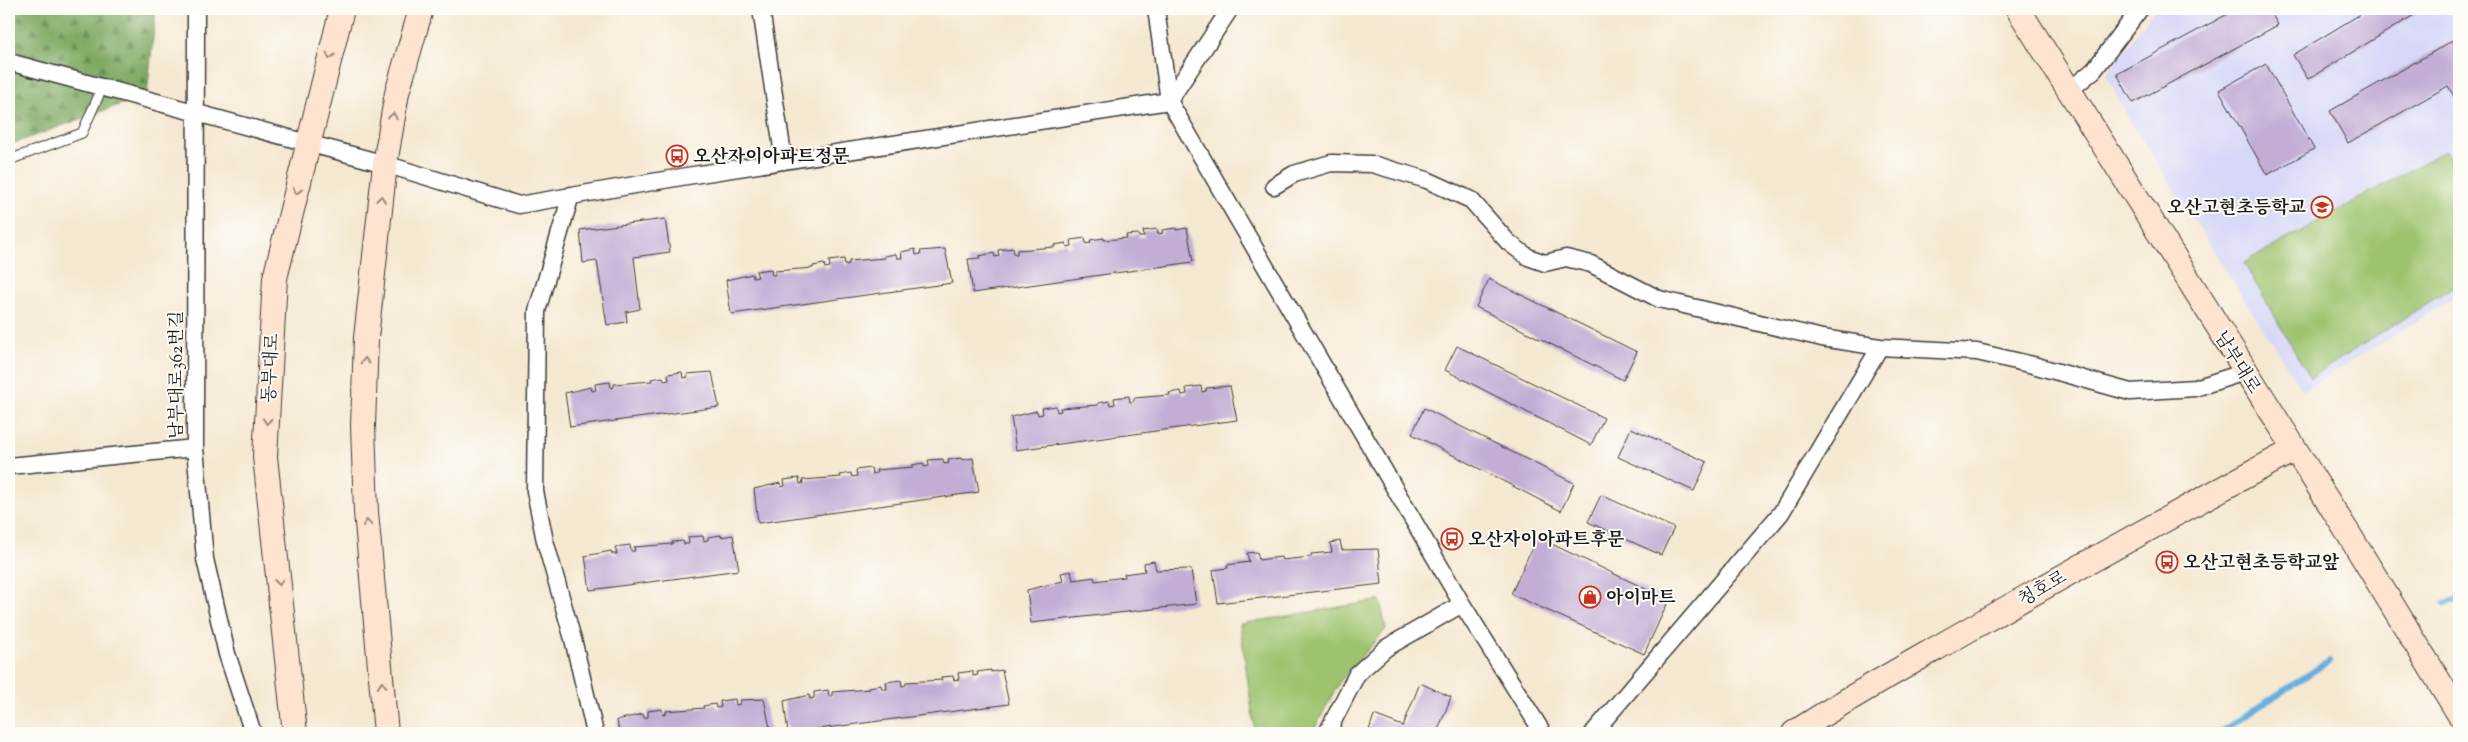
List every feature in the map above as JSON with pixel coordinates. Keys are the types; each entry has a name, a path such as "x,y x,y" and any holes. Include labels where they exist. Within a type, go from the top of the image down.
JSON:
{"main road":[{"name":"동부대로","path":"294,733 265,457 275,278 342,9"},
{"path":"386,733 366,512 363,426 366,338 385,164 397,93 421,9"},
{"name":"남부대로","path":"2018,9 2353,541 2459,714"},
{"name":"청호로","path":"1794,733 1840,704 2036,591 2294,450"}],"street":[{"name":"남부대로362번길","path":"196,9 195,448 205,559 227,654 253,733"},
{"path":"761,9 784,161"},
{"path":"1156,9 1169,102 1462,604 1543,733"},
{"path":"9,62 385,164 519,205 784,161 1169,102 1230,9"},
{"path":"2070,90 2094,70 2140,9"},
{"path":"1274,186 1294,174 1331,163 1372,164 1427,180 1472,200 1508,242 1528,257 1545,263 1566,258 1591,264 1659,299 1822,338 1880,347 1977,352 2033,365 2130,392 2195,388 2245,372"},
{"path":"571,195 537,311 535,491 545,541 573,639 595,733"},
{"path":"1593,733 1781,513 1880,347"},
{"path":"9,466 195,448"},
{"path":"1327,733 1357,674 1386,648 1462,604"}],"lane":[{"path":"9,160 82,133 103,86"}],"shaded area":[{"name":"오산고현초등학교","path":"2155,9 2459,9 2459,295 2303,391 2129,119 2106,75"}],"green space":[{"path":"9,9 156,9 147,95 9,145"},
{"path":"2446,150 2459,172 2459,283 2310,378 2244,263"},
{"path":"1380,600 1386,629 1340,681 1312,733 1255,733 1240,624"}],"building":[{"path":"2237,9 2269,9 2278,25 2133,103 2117,74"},
{"path":"2369,9 2424,9 2308,79 2293,55"},
{"path":"2459,37 2459,105 2448,86 2348,143 2330,111"},
{"path":"2266,64 2314,149 2267,175 2219,90"},
{"path":"665,219 670,252 634,257 640,309 626,312 627,322 607,325 597,261 583,263 580,230"},
{"path":"1176,228 1176,230 1187,228 1193,262 973,293 968,259 980,258 979,256 994,253 995,257 999,256 998,250 1013,248 1014,254 1017,254 1017,250 1055,247 1054,245 1066,243 1067,247 1072,246 1071,240 1085,238 1086,244 1091,243 1090,240 1127,238 1126,235 1138,234 1139,237 1144,237 1143,231 1157,229 1158,234 1163,233 1162,230"},
{"path":"915,249 916,255 921,254 920,251 945,249 952,283 731,314 726,280 752,274 753,278 758,277 756,271 771,269 772,275 775,275 775,271 813,268 813,266 824,264 825,268 830,267 829,261 844,259 845,265 849,264 849,261 885,258 884,256 896,254 897,258 902,258 901,252"},
{"path":"1489,279 1637,352 1623,380 1476,307"},
{"path":"1457,346 1604,418 1591,445 1445,370"},
{"path":"682,372 683,378 688,377 687,374 712,372 719,407 570,427 565,393 591,387 592,391 596,390 595,384 610,382 611,388 614,387 614,384 652,381 651,379 663,377 664,381 669,380 668,374"},
{"path":"1201,386 1202,392 1206,391 1206,388 1230,386 1237,420 1016,450 1011,417 1037,411 1038,415 1043,414 1042,408 1056,406 1057,412 1061,411 1060,408 1098,405 1098,403 1109,401 1110,405 1115,404 1114,398 1129,396 1130,402 1134,401 1134,398 1170,395 1169,393 1181,391 1182,395 1187,394 1186,388"},
{"path":"1424,408 1574,483 1561,511 1412,434"},
{"path":"1631,428 1707,462 1694,491 1618,457"},
{"path":"961,458 962,460 973,458 979,492 758,523 754,489 780,483 781,487 785,486 784,480 799,478 800,484 803,483 802,480 841,477 840,475 851,473 852,477 857,476 856,470 871,468 872,474 877,473 876,470 913,467 912,465 923,463 924,467 929,466 928,460 943,459 944,464 949,463 948,460"},
{"path":"1601,495 1674,528 1661,555 1588,522"},
{"path":"721,535 721,537 733,535 739,570 590,590 585,556 611,551 612,554 617,554 615,547 630,545 631,551 635,551 634,547 672,544 672,542 683,541 684,544 689,544 688,537 703,536 704,541 708,540 708,537"},
{"name":"아이마트","path":"1537,537 1669,600 1644,654 1511,594"},
{"path":"1340,541 1342,550 1378,549 1382,584 1218,603 1213,570 1228,568 1227,565 1249,562 1247,553 1257,552 1259,560 1281,557 1282,560 1311,557 1311,554 1332,552 1330,543"},
{"path":"1154,561 1156,570 1191,569 1196,604 1031,623 1027,590 1063,581 1061,573 1071,571 1073,580 1094,577 1095,581 1125,577 1124,574 1145,571 1144,563"},
{"path":"991,670 991,672 1002,670 1009,704 788,733 784,701 809,695 810,699 814,698 814,692 828,690 829,696 832,696 832,692 870,689 869,687 881,685 882,689 887,689 886,682 901,680 902,686 906,685 906,682 942,680 941,677 953,676 954,680 959,679 958,673 973,671 973,676 978,675 977,672"},
{"path":"1420,683 1451,697 1437,733 1368,733 1374,715 1403,726"},
{"path":"735,699 736,705 740,704 740,700 764,699 771,733 619,733 617,720 643,714 644,718 648,717 648,711 662,709 663,715 666,714 666,711 704,708 703,706 715,704 716,708 721,707 720,701"}],"waterway":[{"path":"2445,603 2459,599"},
{"path":"2219,733 2329,661"}],"place":[{"name":"오산자이아파트정문","path":"677,156"},
{"name":"오산고현초등학교","path":"2322,207"},
{"name":"오산자이아파트후문","path":"1452,539"},
{"name":"오산고현초등학교앞","path":"2167,562"},
{"name":"아이마트","path":"1590,597"}]}
